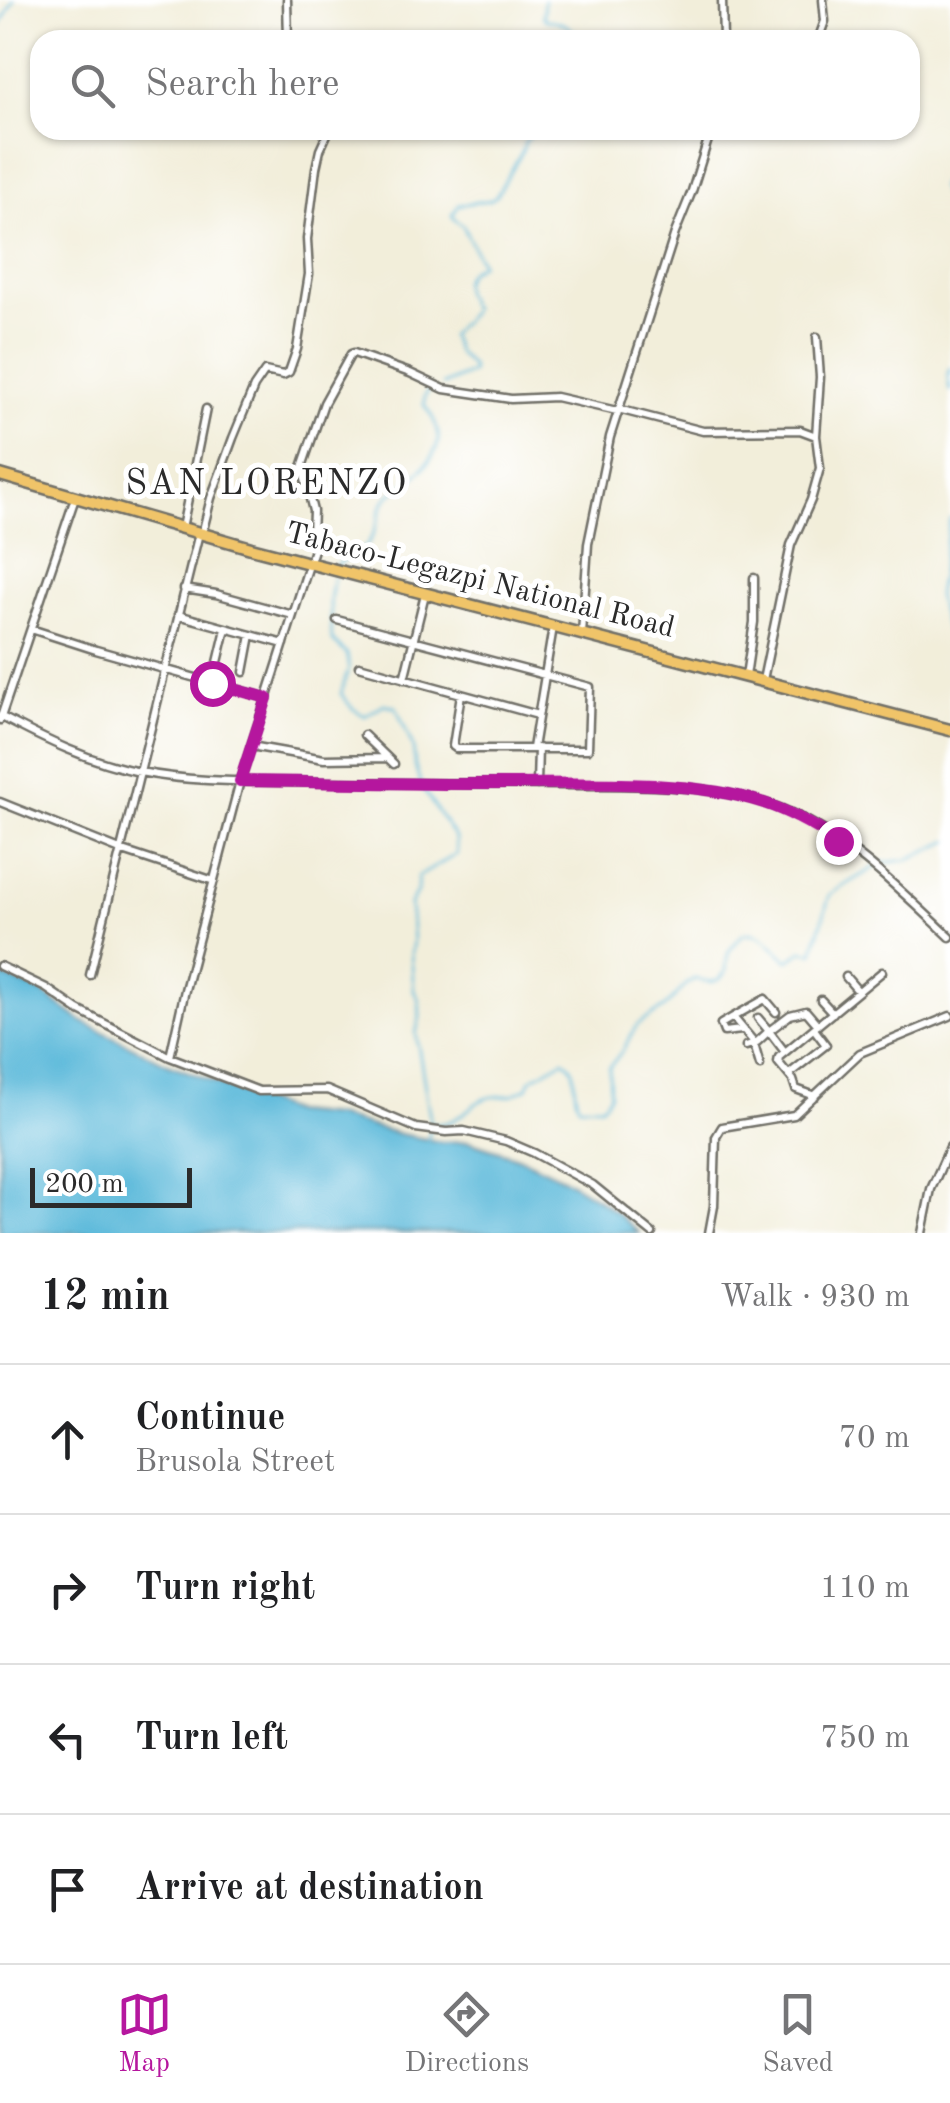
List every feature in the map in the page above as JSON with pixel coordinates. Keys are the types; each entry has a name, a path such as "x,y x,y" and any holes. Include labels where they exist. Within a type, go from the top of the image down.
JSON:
{"main road":[{"name":"Tabaco-Legazpi National Road","path":"0,476 425,594 950,730"}],"street":[{"path":"288,0 288,30"},
{"path":"722,0 723,30"},
{"path":"822,30 823,0"},
{"path":"90,975 184,589 217,479 254,388 265,370 283,375 288,372 296,349 309,274 308,228 322,140"},
{"path":"582,634 588,544 618,410 708,140"},
{"path":"764,680 791,545 820,472 816,436 820,377 817,336"},
{"path":"170,1058 240,781 317,540 312,535 314,510 302,468 324,403 351,354 444,389 510,399 556,397 703,430 800,430 816,436"},
{"path":"182,528 206,409"},
{"path":"75,498 0,718 67,750 139,772 176,778 631,784 728,794 791,813 816,826 873,868 950,937"},
{"path":"746,676 754,622 754,578"},
{"path":"184,589 294,615"},
{"path":"404,678 425,594"},
{"path":"178,616 284,644"},
{"path":"337,620 590,687 588,749 457,749 453,746 462,694"},
{"path":"537,784 538,715 553,627"},
{"path":"30,629 267,698"},
{"path":"212,683 226,629"},
{"path":"244,672 251,636"},
{"path":"359,666 538,715"},
{"path":"251,746 324,759 390,761 364,735"},
{"path":"0,802 120,850 214,881"},
{"path":"0,966 170,1058 259,1090 336,1092 416,1128 486,1135 534,1153 607,1194 652,1233"},
{"path":"816,1096 796,1089 778,1062 779,1057 882,972"},
{"path":"846,977 858,992"},
{"path":"744,1030 720,1026 763,996 776,1012"},
{"path":"821,1000 832,1013"},
{"path":"749,1044 790,1015 806,1011 826,1045 789,1074"},
{"path":"709,1233 718,1131 728,1125 794,1115 860,1053 950,1016"},
{"path":"733,1017 744,1030 760,1066"},
{"path":"758,1018 785,1052"},
{"path":"922,1233 932,1189 950,1146"}],"water":[{"path":"0,975 42,992 83,1022 168,1064 292,1112 335,1116 441,1142 468,1141 521,1158 596,1198 639,1233 0,1233"}],"waterway":[{"path":"0,26 14,0"},
{"path":"544,0 546,20 572,30"},
{"path":"443,385 472,372 450,335 470,314 472,308 464,280 481,263 463,226 452,215 459,205 496,196 527,140"},
{"path":"950,173 940,186 950,213"},
{"path":"950,368 950,391"},
{"path":"336,567 364,548 385,500 422,470 434,453 438,435 424,405 430,386"},
{"path":"950,519 937,595 950,645"},
{"path":"334,575 330,601 332,640 347,654 349,667 341,694 365,716 384,704 396,707 413,747 422,788 455,838 457,854 418,877 417,892 410,904 414,991 420,1017 416,1033 431,1124 428,1140"},
{"path":"432,1124 453,1120 484,1099 512,1095 527,1088 531,1079 563,1060 572,1068 579,1105 601,1106 610,1093 609,1068 637,1025 665,1007 694,979 720,979 726,971 729,951 743,934 763,937 789,960 802,951 813,953 830,894 882,863 907,860 950,841"}],"district":[{"name":"SAN LORENZO","path":"267,484"}],"route":[{"path":"212,683 267,698 240,781 670,787 761,802 791,813 838,841"}]}
